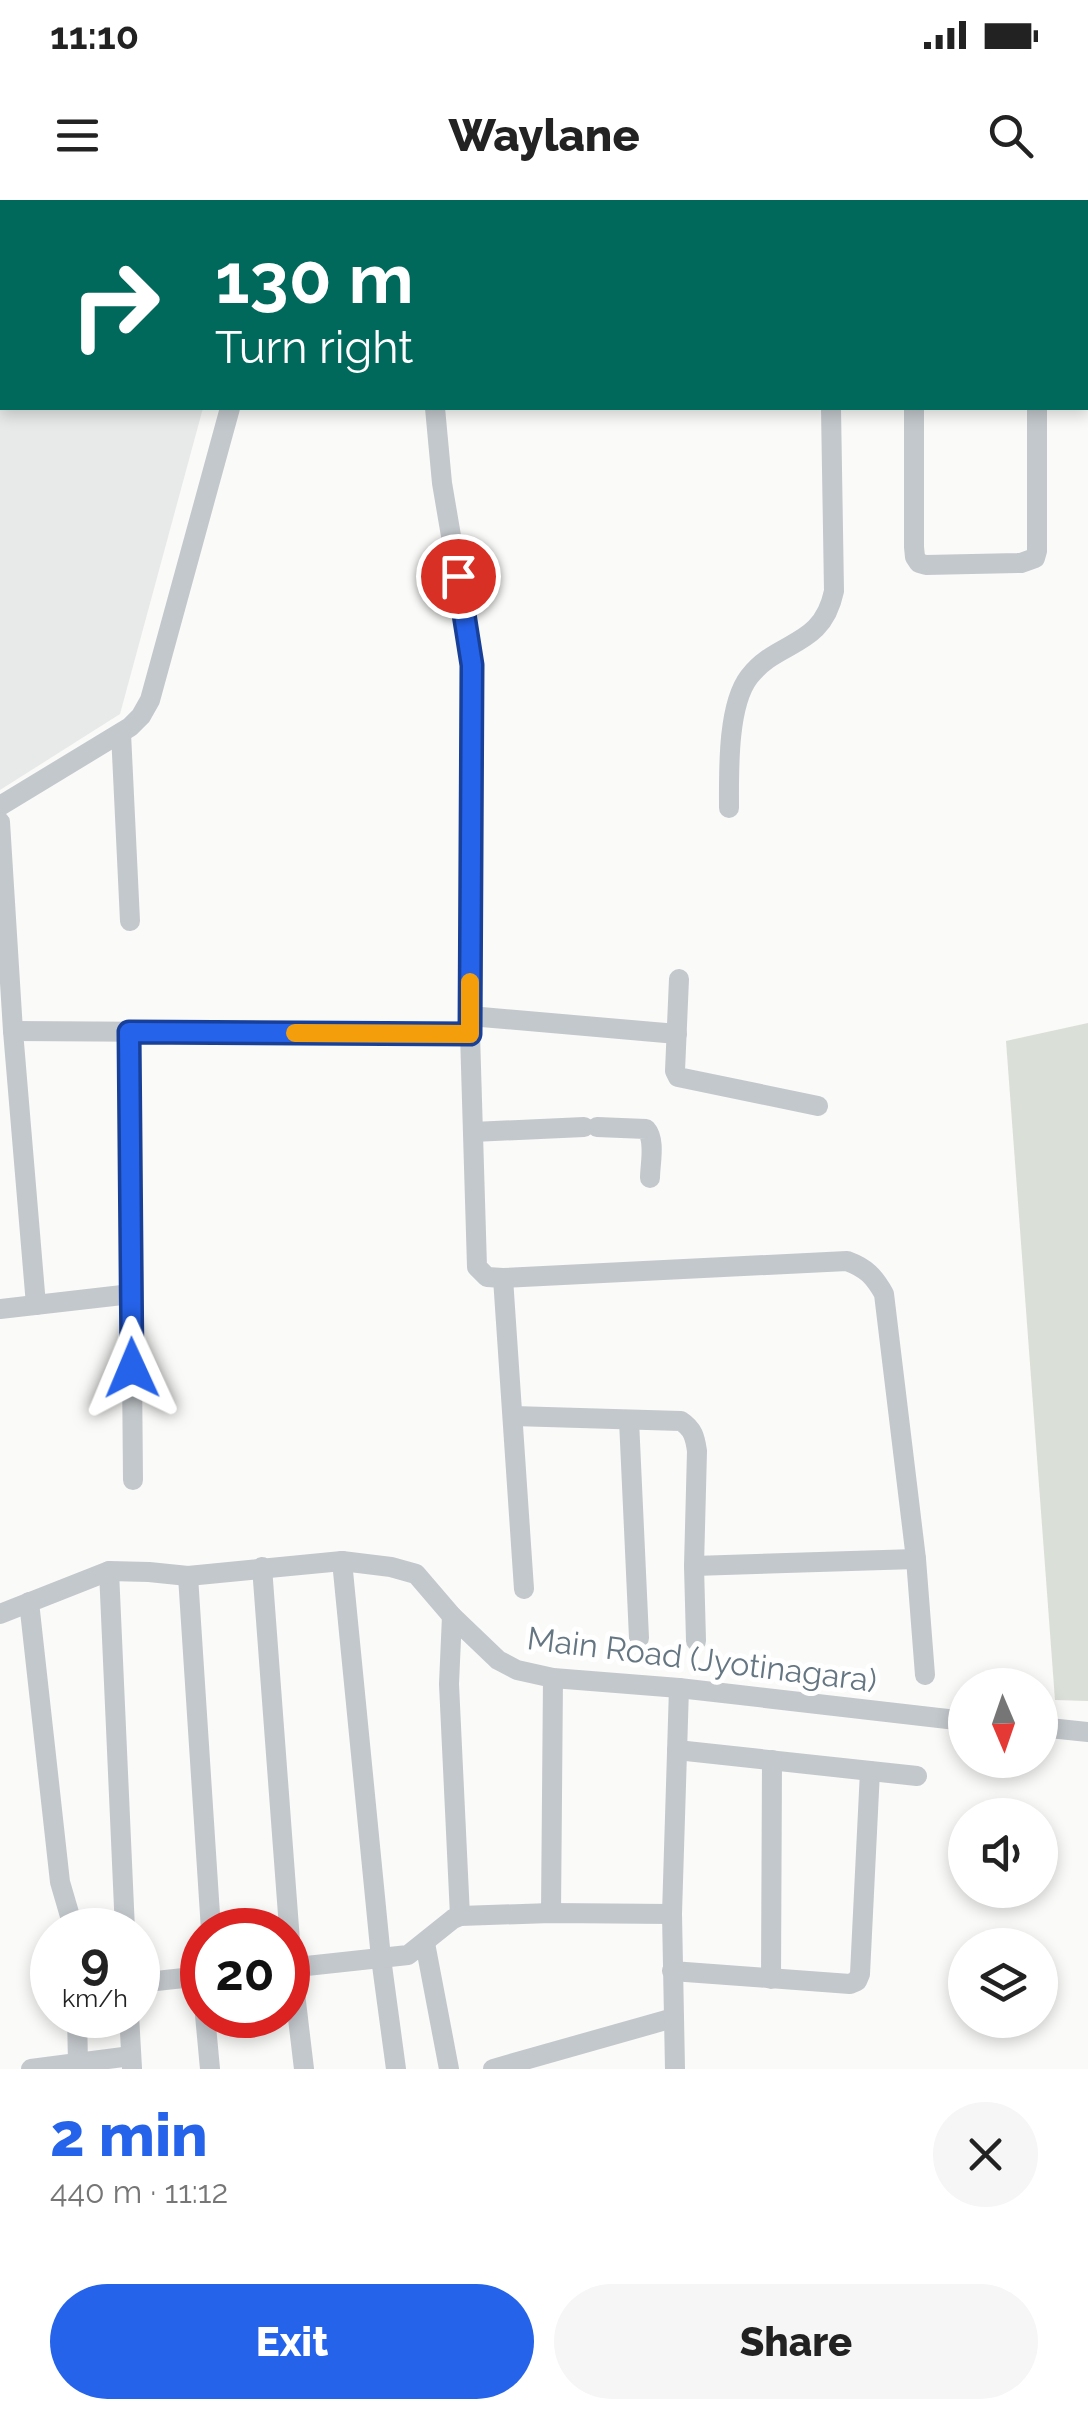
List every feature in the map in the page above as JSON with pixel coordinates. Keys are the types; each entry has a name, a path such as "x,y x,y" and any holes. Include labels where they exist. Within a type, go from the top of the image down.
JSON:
{"street":[{"path":"0,806 121,733 141,716 150,700 229,410"},
{"path":"435,410 442,484 472,665 470,1025 477,1267 487,1277 502,1278 847,1261 864,1268 884,1294 926,1675"},
{"path":"730,808 729,755 738,698 747,679 763,662 818,627 830,609 834,592 831,410"},
{"path":"914,410 914,547 919,564 926,565 1021,563 1035,558 1037,410"},
{"path":"121,733 130,920"},
{"path":"0,822 36,1306"},
{"path":"679,979 675,1071 681,1078 818,1106"},
{"path":"13,1031 470,1025 677,1034"},
{"path":"129,1032 132,1480"},
{"path":"473,1132 646,1129 652,1138 650,1178"},
{"path":"502,1278 524,1590"},
{"path":"0,1308 131,1294"},
{"path":"513,1416 681,1421 689,1426 697,1451 696,1641"},
{"path":"630,1420 639,1638"},
{"path":"694,1566 916,1559"},
{"path":"342,1560 381,1958 396,2069"},
{"name":"Main Road (Jyotinagara)","path":"0,1614 109,1571 188,1576 342,1560 416,1574 498,1660 553,1678 679,1688 948,1720"},
{"path":"262,1567 286,1908"},
{"path":"109,1571 124,1908"},
{"path":"188,1576 210,1908"},
{"path":"28,1602 60,1882 68,1908"},
{"path":"452,1616 448,1684 460,1916"},
{"path":"551,1913 553,1678"},
{"path":"675,2069 672,1914 679,1688"},
{"path":"1058,1729 1088,1732"},
{"path":"677,1750 917,1776"},
{"path":"770,1978 772,1760"},
{"path":"672,1971 850,1984 857,1981 870,1771"},
{"path":"310,1966 408,1955 460,1916 672,1914"},
{"path":"425,1944 450,2069"},
{"path":"493,2069 673,2018"},
{"path":"77,2038 78,2063"},
{"path":"207,2038 210,2069"},
{"path":"300,2038 304,2069"},
{"path":"40,2068 131,2062"}],"shaded area":[{"path":"0,410 202,410 120,714 0,790"},
{"path":"1088,1023 1088,1701 1058,1700 1058,1668 1053,1668 1006,1041"}],"slow traffic":[{"path":"295,1033 470,1034 470,982"}],"route":[{"path":"132,1368 129,1032 470,1034 472,665 458,576"}]}
